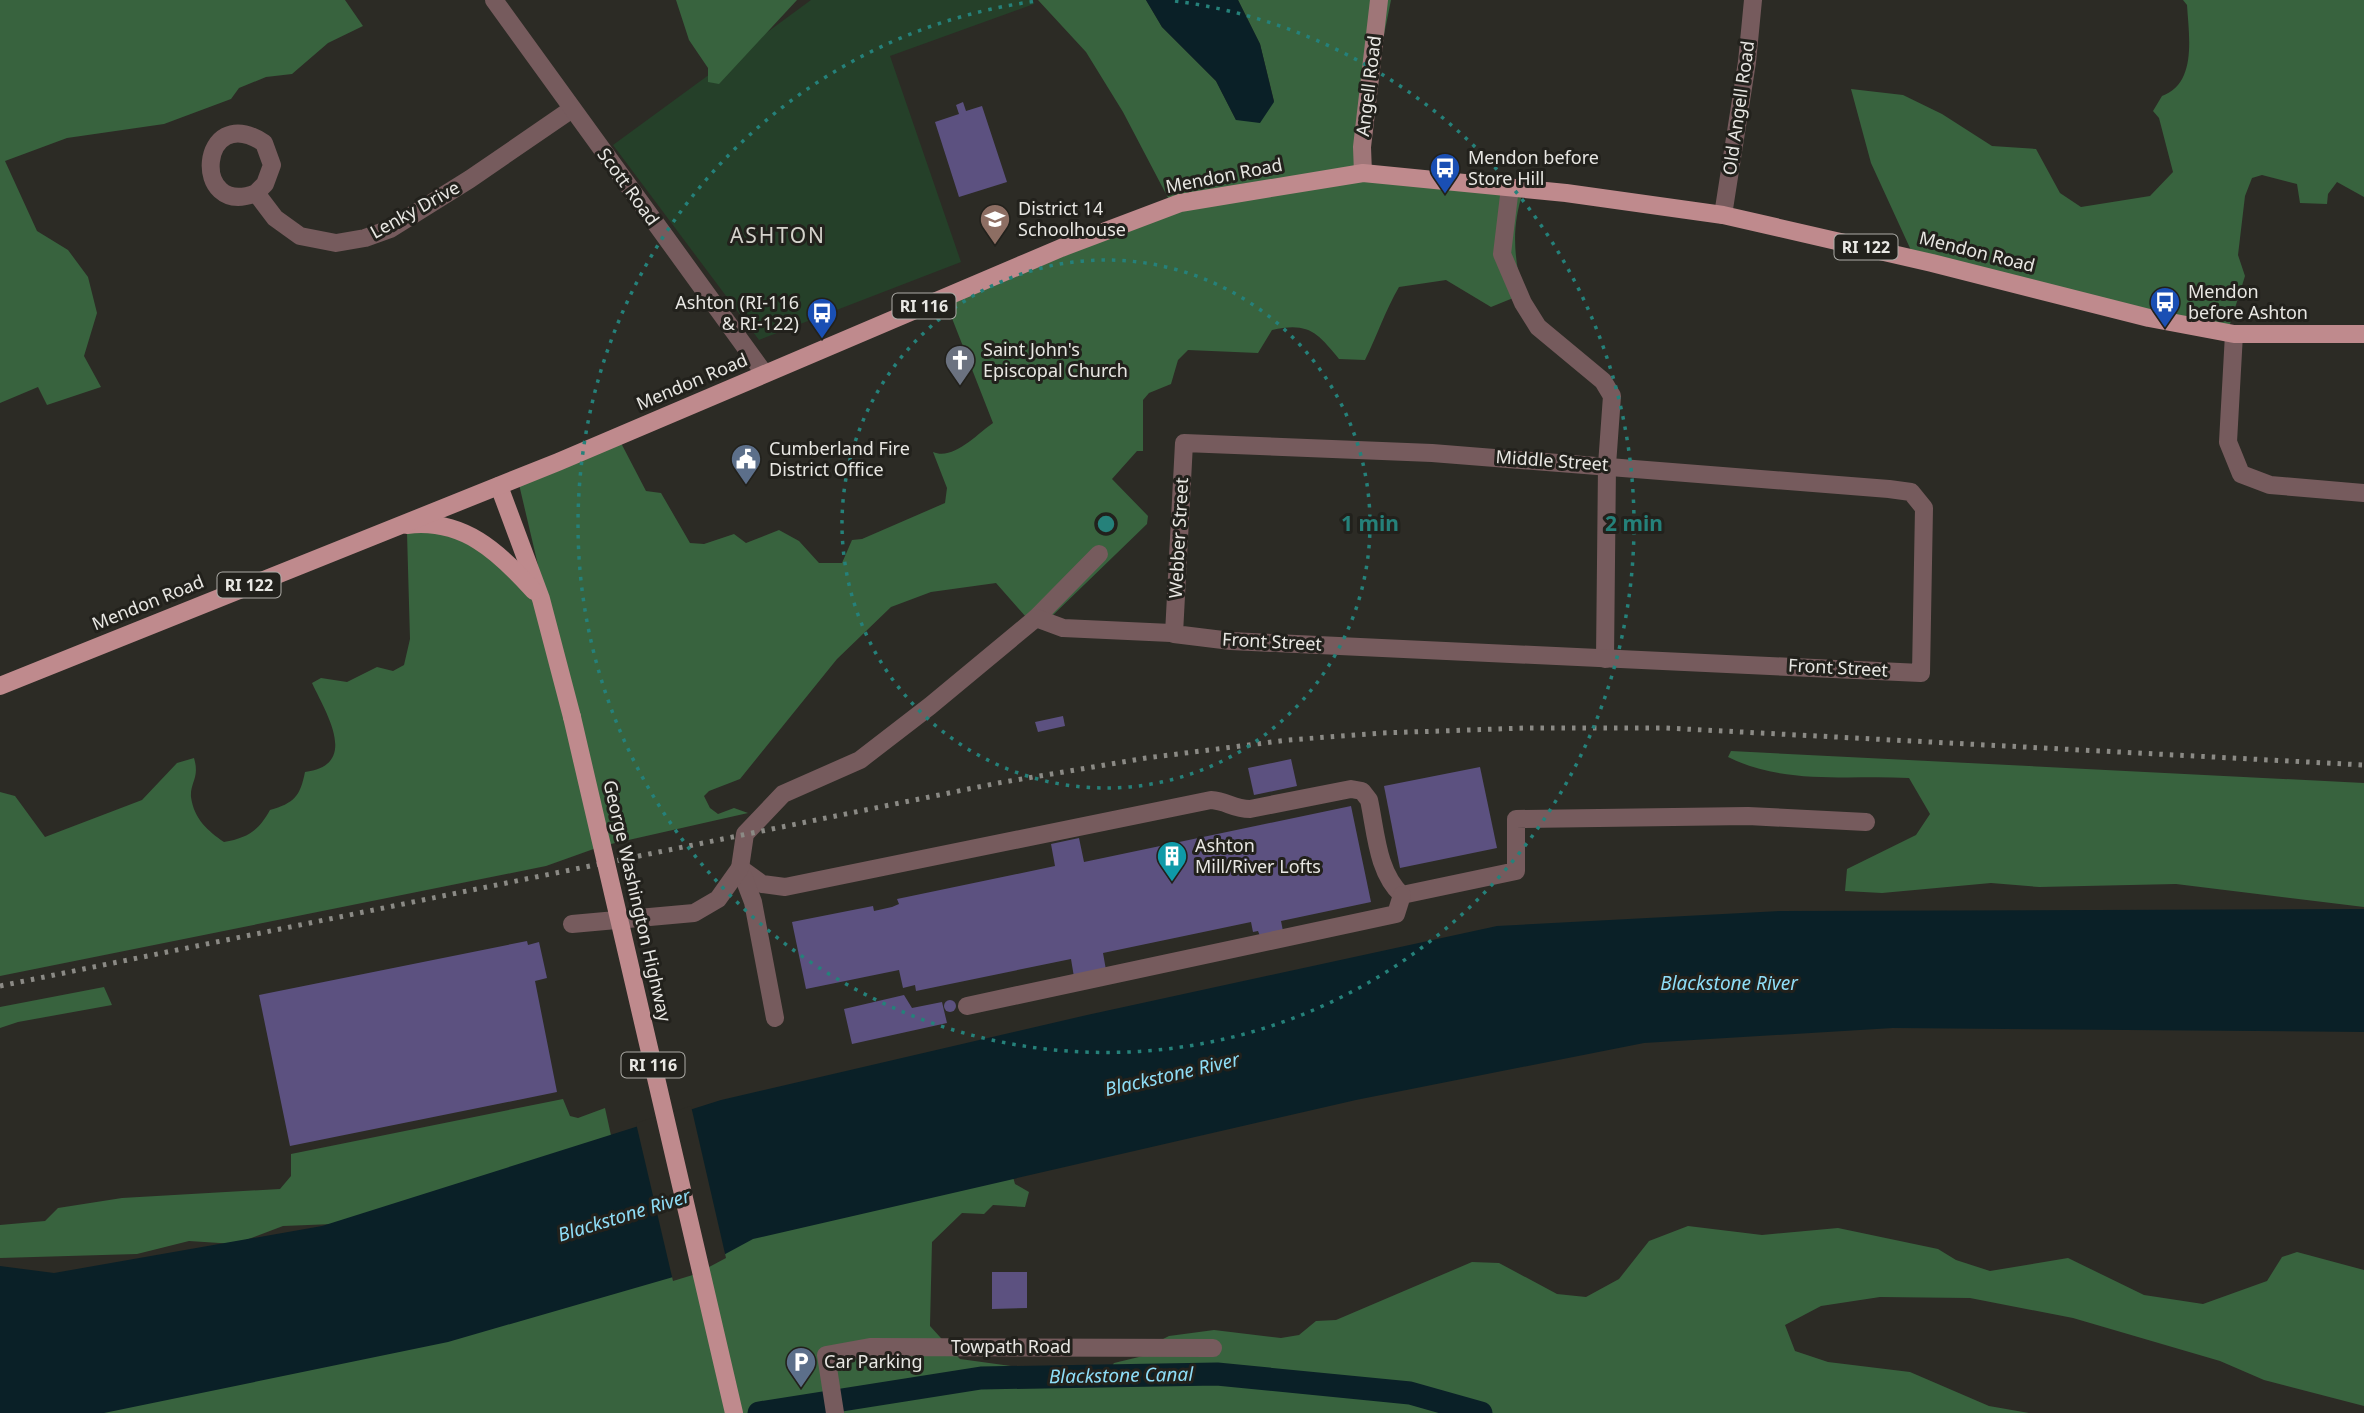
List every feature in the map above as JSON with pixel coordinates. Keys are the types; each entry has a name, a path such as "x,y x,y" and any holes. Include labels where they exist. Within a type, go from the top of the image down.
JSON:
{"main road":[{"name":"Angell Road","path":"1363,173 1362,147 1379,0"},
{"name":"Mendon Road","path":"0,686 386,528 499,486 1061,248 1180,203 1363,173 1510,187 1723,215 1922,260 2149,318 2234,334 2364,334"},
{"name":"George Washington Highway","path":"499,486 541,598 572,717 734,1413"},
{"path":"386,528 430,524 463,531 498,554 541,598"}],"street":[{"name":"Scott Road","path":"494,0 764,373"},
{"name":"Old Angell Road","path":"1723,215 1748,62 1753,0"},
{"name":"Lenky Drive","path":"256,192 275,218 300,236 336,243 365,238 390,229 470,179 572,109"},
{"path":"1510,187 1502,254 1523,303 1538,327 1603,381 1612,396 1607,465 1605,659"},
{"path":"2234,334 2228,442 2241,474 2270,485 2364,493"},
{"name":"Middle Street","path":"1184,443 1432,453 1607,465 1889,489 1911,492 1917,496"},
{"name":"Webber Street","path":"1174,634 1184,443"},
{"name":"Front Street","path":"1036,618 1063,628 1174,634 1231,641 1921,673 1924,508 1917,496"},
{"path":"572,924 694,913 718,899 740,868 745,834 783,794 860,760 1036,618 1099,554"},
{"path":"740,868 762,884 785,887 1211,800 1222,801 1233,809 1250,809 1351,789 1362,791 1369,800 1383,867 1391,885 1402,895"},
{"path":"1402,895 1516,871 1516,818 1748,816 1866,822"},
{"path":"740,868 753,902 775,1018"},
{"path":"967,1006 1396,914 1402,895"},
{"name":"Towpath Road","path":"835,1413 826,1355 870,1347 1213,1348"}],"green space":[{"path":"0,0 345,0 363,26 328,43 292,74 266,77 239,88 231,99 164,124 67,138 5,161 37,231 68,250 88,277 97,313 84,356 101,387 47,405 38,387 0,403"},
{"path":"676,0 797,0 719,84 708,82 708,68 689,40"},
{"path":"811,0 1033,0 1034,4 890,56 961,262 759,340 613,145"},
{"path":"1038,0 1146,0 1162,27 1216,81 1236,120 1274,101 1260,44 1238,0 1391,0 1357,169 1523,192 1515,243 1523,294 1491,307 1446,280 1399,287 1365,360 1339,359 1318,336 1311,331 1295,327 1272,330 1258,353 1188,350 1178,360 1171,384 1149,393 1143,400 1143,451 1137,451 1112,479 1148,516 1147,524 1053,615 1034,626 996,583 931,592 891,607 837,659 740,779 709,791 704,796 710,808 718,814 734,808 748,813 602,846 546,866 0,976 0,792 15,796 45,837 142,800 177,763 194,758 196,770 191,797 195,812 203,824 224,842 252,832 270,810 295,798 305,772 322,767 331,759 335,749 334,736 312,683 321,678 347,682 377,667 393,671 404,665 410,639 407,533 456,533 499,553 549,612 518,480 621,443 646,491 661,493 690,543 704,544 734,534 746,543 779,530 799,541 819,563 842,563 852,540 862,539 945,503 947,488 933,452 941,454 957,450 993,423 947,300 1176,213 1123,112 1086,52"},
{"path":"2183,0 2364,0 2364,197 2337,182 2328,194 2327,204 2300,203 2297,184 2262,175 2252,178 2245,196 2238,255 2245,276 2230,324 2222,328 1915,259 1871,163 1851,89 1903,95 1942,114 1992,146 2036,149 2060,193 2081,207 2150,196 2173,172 2159,118 2153,111 2162,96 2173,90 2181,81 2186,70 2189,31 2187,5"},
{"path":"1731,751 2364,783 2364,907 2176,884 2039,887 1991,883 1882,893 1845,891 1847,869 1916,835 1930,814 1909,778 1817,777 1771,772 1728,757"},
{"path":"104,987 112,1005 18,1022 0,1028 0,1007"},
{"path":"563,1099 570,1116 578,1118 605,1108 612,1140 359,1223 283,1226 235,1244 189,1241 137,1254 0,1258 0,1225 45,1221 58,1208 122,1198 280,1189 291,1176 291,1154"},
{"path":"1011,1170 1015,1184 1029,1192 1025,1207 993,1205 984,1214 962,1213 932,1242 930,1326 960,1359 1011,1366 1049,1388 1073,1377 1105,1375 1114,1363 1143,1356 1155,1343 1169,1336 1214,1330 1281,1338 1299,1335 1316,1321 1336,1320 1472,1262 1499,1263 1557,1294 1586,1297 1619,1279 1649,1241 1688,1226 1762,1235 1838,1228 1938,1249 1956,1260 1990,1271 2068,1258 2144,1295 2203,1304 2267,1281 2282,1257 2297,1252 2364,1270 2364,1406 2264,1380 2220,1361 2073,1318 1970,1298 1880,1297 1821,1306 1785,1325 1795,1351 1828,1362 1910,1372 1989,1406 2029,1413 92,1413"}],"water":[{"path":"1146,0 1238,0 1260,44 1274,102 1260,123 1236,120 1216,81 1162,27"},
{"name":"Blackstone River","path":"2364,909 2364,1032 1893,1028 1644,1043 1356,1100 753,1239 694,1271 448,1342 104,1413 0,1413 0,1266 54,1273 322,1226 721,1100 1087,1015 1497,926 1780,911"}],"pier":[{"path":"691,1106 726,1258 696,1274 673,1281 636,1123"}],"building":[{"path":"963,102 966,111 982,106 1007,182 959,197 935,122 959,114 956,105"},
{"path":"1063,716 1065,726 1038,732 1035,722"},
{"path":"1291,759 1297,786 1254,795 1248,768"},
{"path":"1480,767 1497,848 1400,868 1384,786"},
{"name":"Ashton Mill/River Lofts","path":"1351,806 1371,902 1281,921 1283,931 1260,936 1258,931 1253,932 1251,922 1103,953 1106,970 1074,977 1071,959 916,991 915,985 903,988 899,970 806,989 792,922 873,906 874,911 899,904 897,899 1055,866 1051,844 1079,838 1084,862"},
{"path":"527,941 528,945 539,942 547,978 535,981 557,1092 290,1146 259,995"},
{"path":"904,995 912,1008 942,1002 947,1023 852,1044 844,1009"},
{"path":"950,1000 956,1006 950,1012 944,1006"},
{"path":"992,1272 1027,1272 1027,1308 992,1309"}],"waterway":[{"name":"Blackstone Canal","path":"759,1413 981,1378 1217,1374 1410,1393 1481,1413"}],"railway":[{"path":"0,986 998,783 1146,758 1288,740 1382,733 1526,728 1666,728 2364,765"}],"place":[{"name":"Mendon before Store Hill","path":"1445,195"},
{"name":"District 14 Schoolhouse","path":"995,246"},
{"name":"Mendon before Ashton","path":"2165,329"},
{"name":"Ashton (RI-116 & RI-122)","path":"822,340"},
{"name":"Saint John's Episcopal Church","path":"960,387"},
{"name":"Cumberland Fire District Office","path":"746,486"},
{"name":"Ashton Mill/River Lofts","path":"1172,883"},
{"name":"Car Parking","path":"801,1389"}],"district":[{"name":"ASHTON","path":"778,236"}]}
